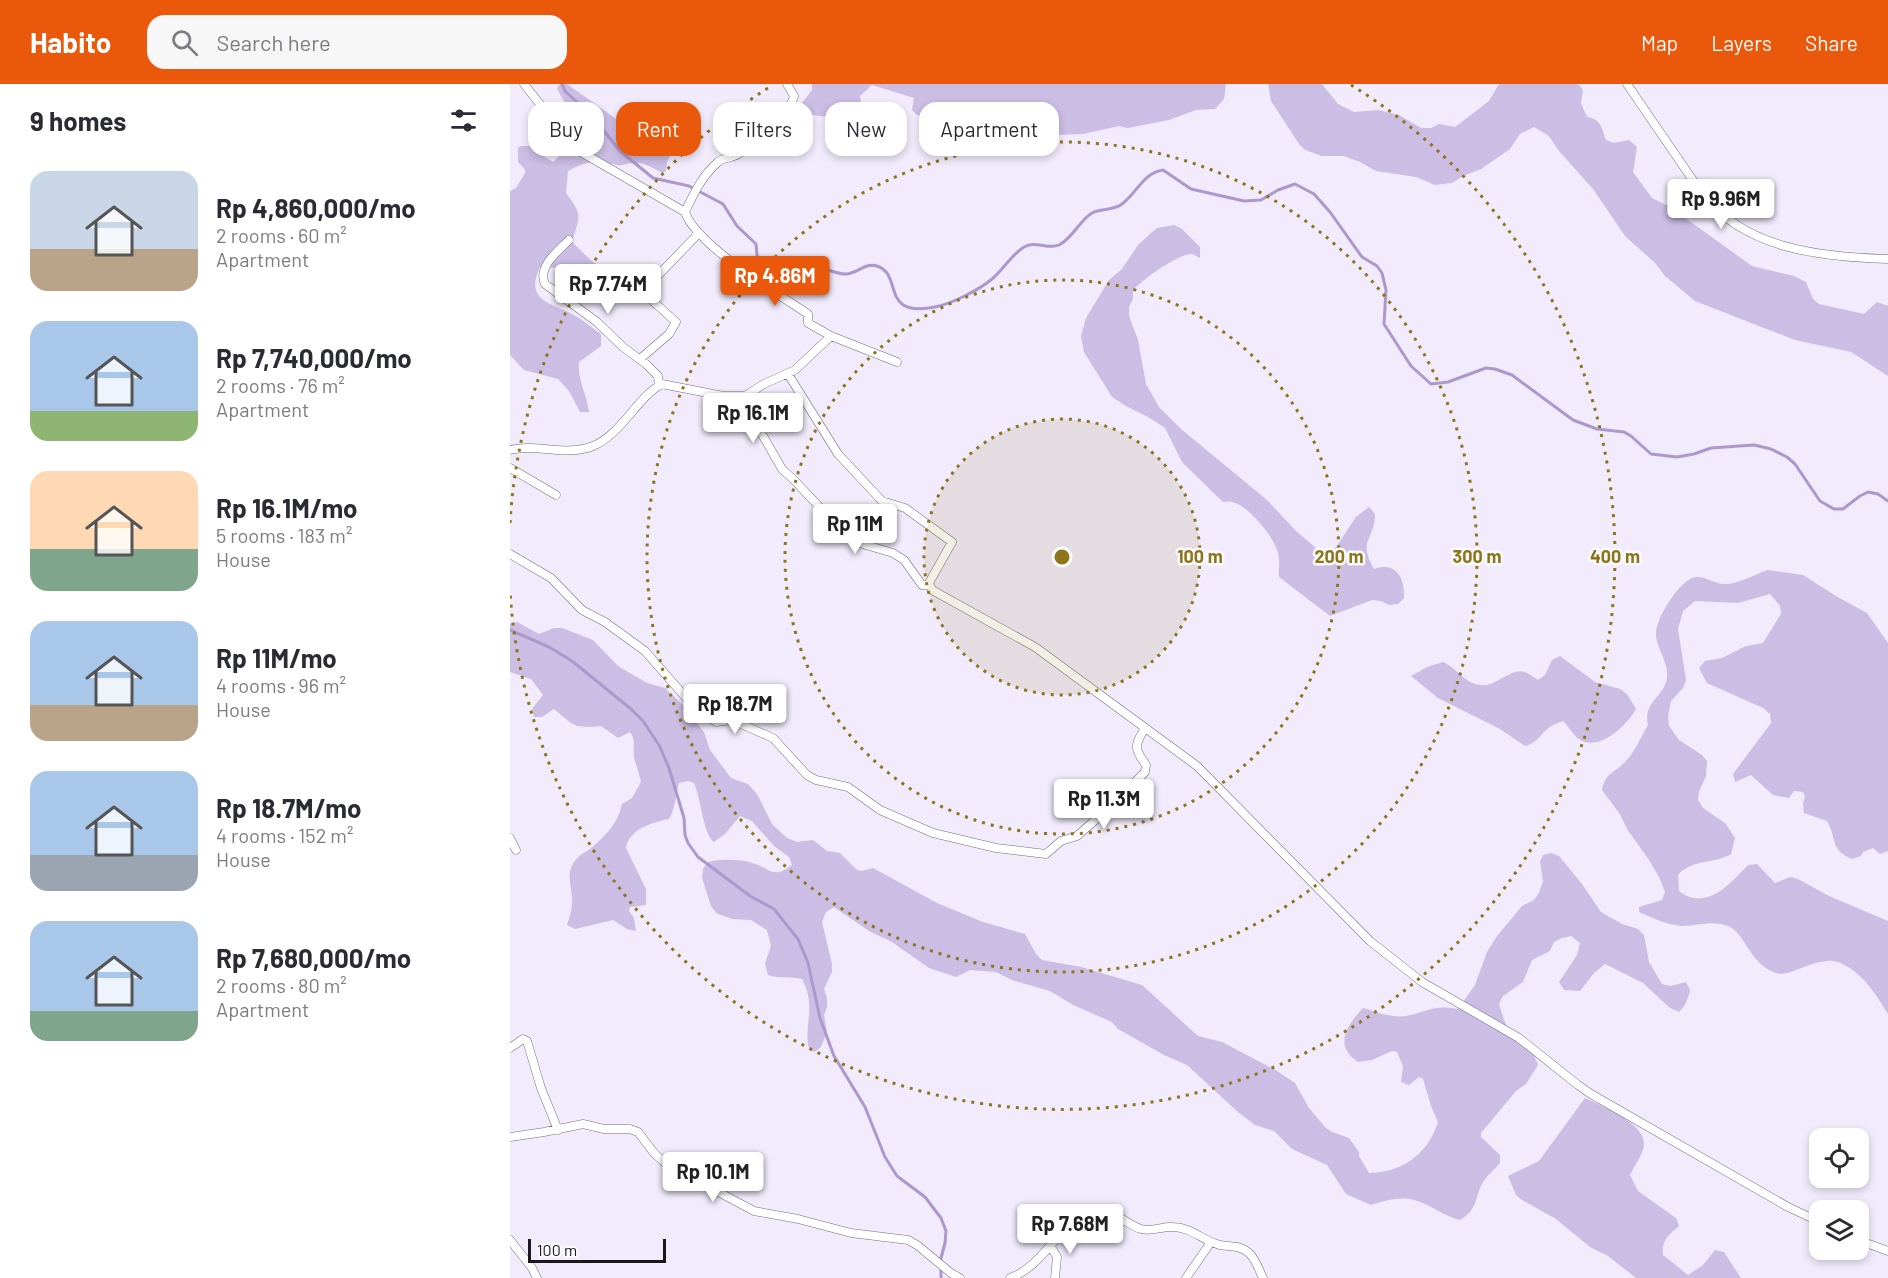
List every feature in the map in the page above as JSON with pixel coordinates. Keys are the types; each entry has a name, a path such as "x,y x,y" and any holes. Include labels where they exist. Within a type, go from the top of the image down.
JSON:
{"street":[{"path":"524,84 565,136 581,152 685,212 689,224 716,250 808,314 808,323 831,336 897,362"},
{"path":"685,212 700,181 720,160 738,155 783,116 792,104 794,96 787,84"},
{"path":"1627,84 1703,195 1713,207 1732,222 1758,237 1799,249 1839,257 1888,259"},
{"path":"640,359 669,334 676,322 645,295 644,290 699,233"},
{"path":"569,240 552,257 543,271 543,281 559,296 597,322 623,347 640,359 658,376 659,386"},
{"path":"510,450 529,448 567,451 595,446 612,433 659,386 672,385 736,397 745,396 764,384 795,370 831,336"},
{"path":"788,374 838,454 882,501 905,508 951,541 951,546 929,585"},
{"path":"736,397 742,414 759,429 782,469 826,514 859,543 893,553 904,560 922,585 929,585"},
{"path":"510,468 556,495"},
{"path":"510,554 551,578 582,610 605,622 645,651 695,708 716,722 732,720 773,738 807,775 820,781 848,787 880,810 933,833 996,848 1046,854 1060,841 1075,838 1145,772 1146,765 1136,749 1136,743 1145,728"},
{"path":"929,585 932,590 1035,647 1203,771 1370,941 1422,982 1511,1032 1591,1094 1809,1217"},
{"path":"510,838 516,850"},
{"path":"510,1048 525,1039 527,1041 541,1088 558,1130"},
{"path":"510,1137 583,1124 604,1129 635,1130 666,1164 754,1211 798,1219 851,1233 908,1240 951,1274 960,1278"},
{"path":"1010,1278 1021,1274 1035,1264 1079,1220 1099,1211 1107,1211 1119,1216 1140,1229 1182,1227 1211,1242 1237,1247 1246,1251 1253,1258 1263,1278"},
{"path":"510,1240 537,1278"},
{"path":"1186,1278 1211,1242"},
{"path":"1869,1244 1888,1251"},
{"path":"1051,1246 1057,1257 1055,1278"}],"shaded area":[{"path":"560,84 567,84 592,102 565,102 557,88"},
{"path":"812,84 1226,84 1224,99 1215,109 1196,110 1169,120 1128,128 1119,126 1083,134 1059,135 1059,102 919,102 919,116 912,110 914,98 872,85 860,96 861,102 825,102 825,117 813,115 813,102 803,102 812,90"},
{"path":"1268,84 1322,84 1338,104 1354,112 1378,110 1399,115 1421,128 1431,128 1439,124 1455,127 1489,101 1499,84 1578,84 1583,90 1581,103 1587,117 1598,122 1606,140 1614,143 1629,140 1637,147 1633,172 1652,198 1670,207 1752,266 1794,276 1806,282 1813,299 1819,304 1864,314 1877,302 1888,306 1888,376 1851,352 1795,340 1695,301 1665,276 1655,263 1625,236 1593,189 1559,151 1549,136 1534,127 1520,134 1510,149 1481,169 1452,183 1435,185 1416,177 1376,171 1344,156 1322,156 1305,150 1271,101"},
{"path":"604,110 616,118 616,156 670,156 666,171 663,173 640,163 620,165 593,162 582,164 568,171 566,193 578,216 572,242 593,262 606,270 608,280 595,293 558,268 540,267 535,287 542,299 549,304 574,315 601,334 601,346 579,362 579,375 589,412 580,412 569,391 558,379 524,370 510,355 510,191 516,188 525,173 525,169 518,162 518,148 528,146 528,156 544,156 553,162 559,156 604,156"},
{"path":"1174,225 1182,229 1200,247 1200,258 1192,254 1185,255 1160,268 1133,290 1133,299 1129,307 1129,316 1138,340 1146,384 1159,407 1181,429 1267,500 1296,531 1324,555 1332,553 1356,517 1369,507 1375,514 1367,546 1369,559 1374,569 1388,567 1398,573 1403,584 1404,598 1398,604 1389,605 1372,600 1330,616 1279,577 1277,551 1274,542 1262,525 1239,505 1223,502 1182,462 1165,428 1112,397 1084,352 1081,336 1086,318 1109,280 1122,269 1138,245 1151,233 1157,228"},
{"path":"1767,570 1803,575 1867,613 1888,643 1888,851 1880,854 1873,848 1852,859 1837,848 1827,821 1804,813 1805,796 1803,792 1794,791 1789,798 1773,795 1751,775 1735,782 1733,774 1771,723 1770,714 1763,708 1707,683 1699,668 1705,661 1722,658 1746,646 1763,643 1781,614 1780,606 1770,594 1738,603 1695,601 1683,611 1678,629 1686,680 1683,688 1671,701 1669,726 1679,740 1702,755 1707,761 1706,776 1698,800 1703,808 1725,823 1735,838 1731,854 1683,870 1678,875 1679,891 1689,897 1708,897 1725,887 1748,865 1757,864 1775,883 1790,877 1798,879 1829,896 1888,921 1888,1014 1866,982 1843,964 1824,961 1788,973 1776,973 1760,963 1734,929 1728,926 1710,923 1682,926 1660,921 1639,912 1639,907 1662,900 1665,892 1649,860 1602,790 1608,776 1625,762 1635,749 1648,725 1649,710 1667,680 1665,662 1657,642 1656,632 1660,617 1670,600 1683,584 1696,577 1728,584"},
{"path":"517,622 539,634 554,628 562,628 593,640 618,666 647,683 665,688 684,706 704,732 710,750 731,778 748,784 757,794 772,824 787,838 797,842 813,840 827,851 840,853 857,870 873,868 937,903 983,922 1025,934 1042,960 1081,967 1142,985 1198,1036 1222,1042 1277,1071 1295,1083 1309,1108 1325,1127 1349,1138 1369,1173 1392,1170 1412,1160 1428,1143 1438,1122 1423,1079 1419,1077 1409,1085 1401,1082 1403,1066 1397,1052 1392,1051 1372,1060 1358,1062 1350,1056 1346,1049 1344,1042 1348,1028 1363,1008 1395,1016 1406,1016 1436,1008 1458,1009 1475,985 1487,952 1497,936 1522,906 1534,900 1539,893 1543,881 1540,862 1543,855 1551,853 1559,856 1601,912 1622,924 1638,929 1644,935 1649,962 1662,984 1670,986 1686,982 1690,990 1679,1012 1670,1008 1643,983 1605,964 1594,973 1580,991 1564,990 1559,982 1577,955 1580,943 1571,936 1554,942 1550,951 1532,960 1523,982 1503,996 1499,1004 1513,1037 1533,1053 1538,1065 1526,1084 1516,1091 1481,1133 1481,1137 1500,1155 1500,1163 1483,1182 1470,1212 1460,1220 1414,1200 1398,1199 1371,1205 1346,1194 1327,1165 1292,1149 1274,1131 1255,1125 1187,1065 1118,1029 1112,1022 1073,1005 1050,991 1012,980 996,972 970,970 956,977 929,968 892,942 869,931 834,907 826,912 822,922 832,964 832,972 824,989 827,998 824,1015 827,1032 821,1047 814,1052 808,1046 809,1005 802,979 768,975 765,963 771,946 767,930 751,920 732,919 716,913 711,906 702,878 703,869 708,862 742,861 772,872 780,872 792,865 789,857 774,846 752,821 740,816 725,834 714,842 707,832 694,783 688,781 679,783 669,819 637,831 628,841 626,848 646,889 646,905 630,907 629,911 634,918 636,931 627,929 613,920 575,929 567,925 572,906 570,871 572,866 578,857 596,844 610,829 622,804 632,798 641,782 630,732 618,738 601,726 574,725 554,709 542,717 534,717 532,709 543,695 531,679 510,672 510,624"},
{"path":"1560,656 1595,682 1620,689 1627,694 1636,709 1612,735 1603,740 1587,742 1579,739 1563,721 1550,727 1535,741 1525,746 1500,729 1438,698 1411,676 1427,667 1443,662 1474,684 1492,684 1519,671 1538,680 1545,675 1552,660"},
{"path":"1585,1098 1630,1122 1642,1136 1644,1144 1642,1151 1630,1175 1638,1191 1676,1218 1679,1226 1665,1242 1663,1255 1688,1275 1703,1265 1715,1250 1724,1252 1741,1278 1636,1278 1608,1256 1590,1247 1556,1219 1516,1195 1508,1176 1539,1161"}],"waterway":[{"path":"562,84 565,91 593,117 620,151 653,178 689,186 723,204 737,226 756,244 758,265 767,275 790,274 812,267 847,274 873,265 885,271 899,301 906,306 918,309 942,305 972,292 992,279 1015,254 1028,245 1059,245 1087,216 1096,211 1115,208 1122,204 1145,179 1156,172 1163,170 1191,189 1244,201 1261,200 1278,190 1295,184 1314,194 1330,212 1362,257 1377,266 1382,273 1386,290 1384,324 1411,366 1431,384 1448,382 1486,368 1495,369 1512,375 1573,420 1597,429 1624,432 1651,454 1677,457 1711,448 1754,445 1771,449 1787,457 1795,464 1820,501 1834,509 1843,509 1868,492 1878,494 1888,501"},
{"path":"510,630 549,647 572,661 643,721 659,745 669,768 684,818 688,843 698,857 750,896 774,909 798,939 808,963 820,1018 834,1056 865,1107 885,1157 897,1176 925,1197 941,1218 946,1231 941,1258 941,1278"}]}
